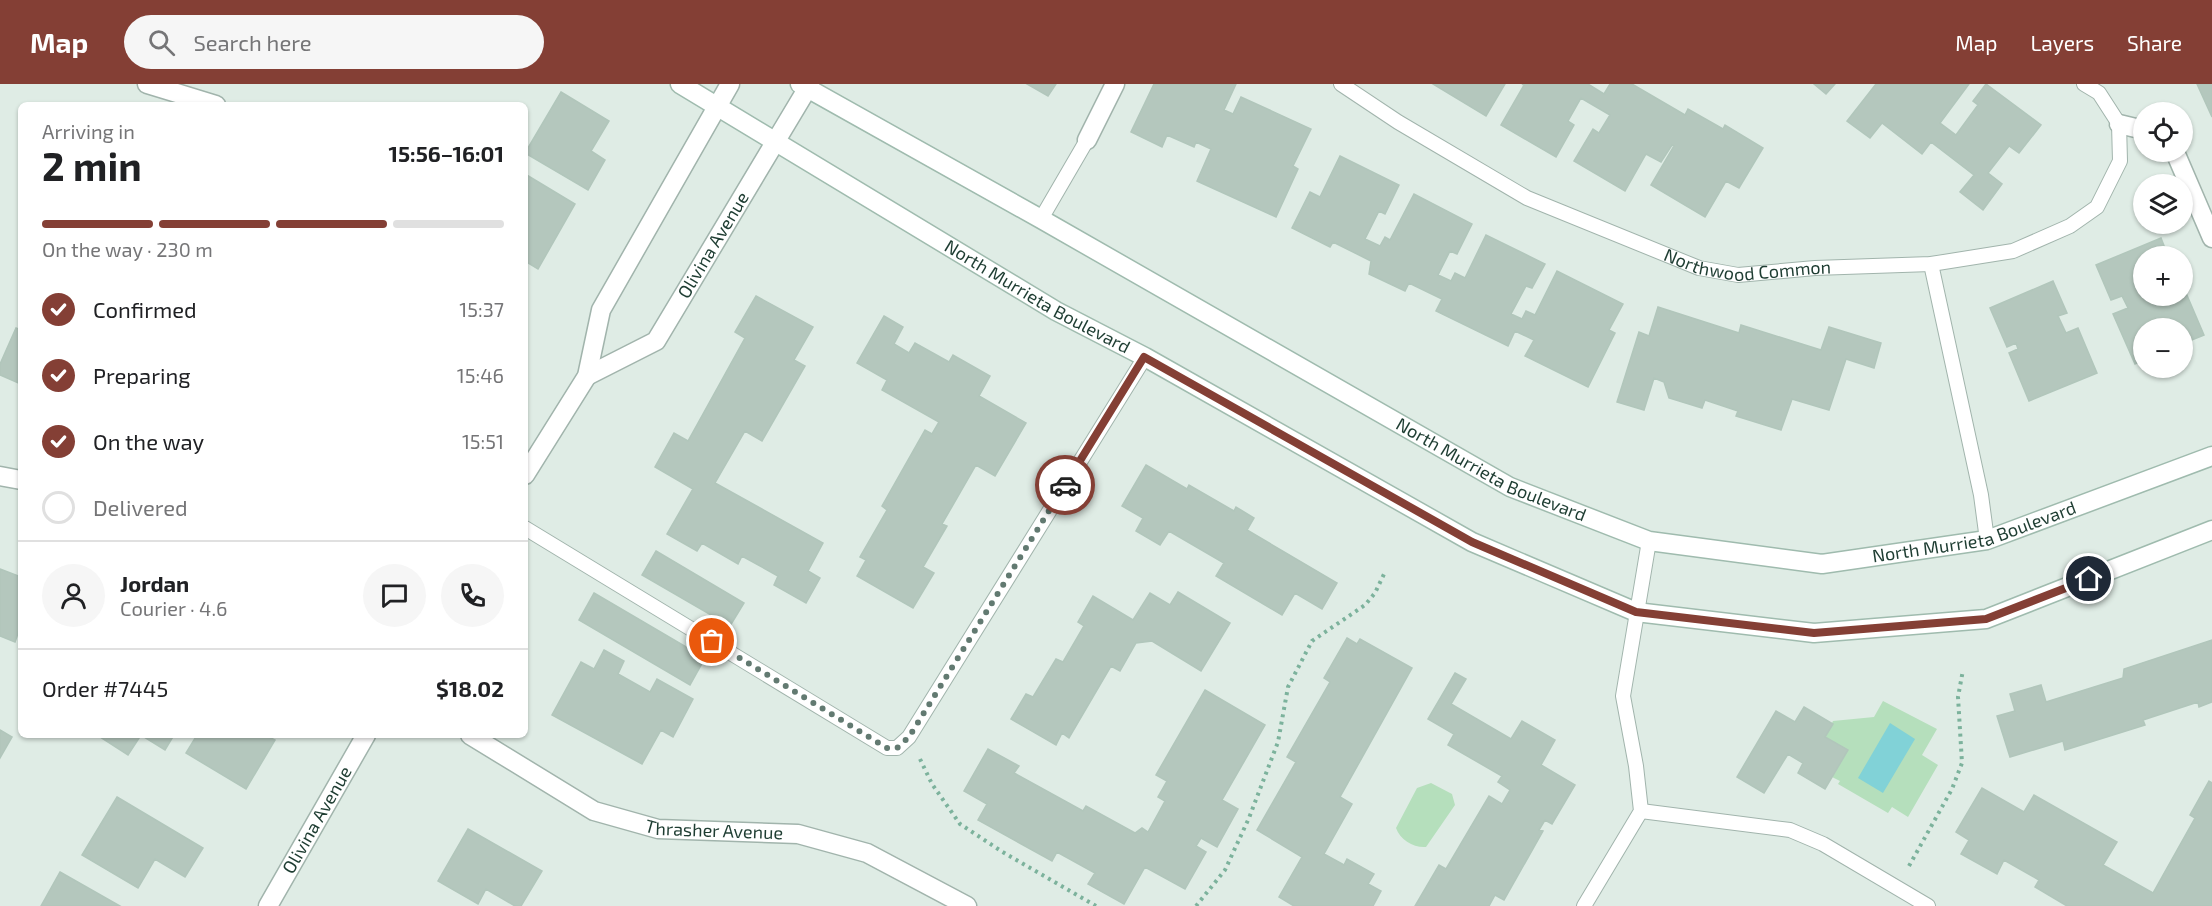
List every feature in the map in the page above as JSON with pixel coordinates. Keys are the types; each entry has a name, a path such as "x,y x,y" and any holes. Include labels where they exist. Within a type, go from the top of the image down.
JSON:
{"main road":[{"path":"147,84 206,102"},
{"name":"North Murrieta Boulevard","path":"680,84 1056,311 1144,357 1472,542 1636,612 1814,633 1986,619 2212,530"},
{"path":"528,470 587,376 601,310 730,84"},
{"path":"1087,140 1115,84"},
{"name":"North Murrieta Boulevard","path":"806,85 1510,488 1649,541 1822,564 1987,540 2212,456"},
{"name":"Olivina Avenue","path":"587,376 656,341 776,142 806,85"},
{"path":"2119,124 2133,127"},
{"path":"2179,162 2212,238"},
{"path":"0,476 18,479"},
{"name":"Olivina Avenue","path":"268,906 364,738"},
{"name":"Thrasher Avenue","path":"476,738 594,811 658,829 798,834 867,853 967,906"}],"lane":[{"name":"Northwood Common","path":"1341,84 1398,122 1527,198 1700,268 1738,275 1815,268 1931,264 2013,251 2070,226 2097,207 2120,161 2119,124"},
{"path":"2084,84 2099,93 2119,124"},
{"path":"1041,219 1087,140"},
{"path":"1931,264 1981,495 1987,540"},
{"path":"528,530 887,748 897,748 909,737 1144,357"},
{"path":"1584,906 1641,811 1636,766 1623,696 1649,541"},
{"path":"1641,811 1790,830 1822,844 1928,906"}],"path":[{"path":"1196,906 1226,870 1249,818 1278,742 1288,687 1312,641 1365,604 1375,593 1384,574"},
{"path":"1896,887 1922,846 1952,789 1962,763 1958,697 1964,670"},
{"path":"909,737 932,784 960,824 1001,851 1096,906"}],"green space":[{"path":"1883,701 1937,729 1922,755 1938,765 1908,817 1892,807 1888,813 1838,784 1840,781 1832,777 1847,750 1825,737 1833,721 1874,717"},
{"path":"1431,783 1452,794 1455,805 1426,847 1417,846 1404,840 1396,828 1417,788"}],"water":[{"path":"1890,723 1915,739 1883,793 1858,778"}],"building":[{"path":"1027,84 1056,84 1048,96"},
{"path":"1154,84 1236,84 1224,110 1233,114 1241,97 1311,129 1293,166 1298,169 1276,217 1197,181 1211,149 1196,142 1194,147 1167,135 1162,147 1131,132"},
{"path":"1433,84 1505,84 1486,116"},
{"path":"1522,84 1588,84 1604,94 1610,84 1632,84 1685,115 1688,109 1723,129 1725,125 1763,148 1739,188 1726,181 1705,217 1651,185 1674,146 1672,145 1661,162 1646,154 1625,191 1574,161 1593,129 1599,133 1610,115 1581,98 1568,121 1574,125 1556,157 1501,125 1524,85"},
{"path":"1814,84 1835,84 1826,94"},
{"path":"1876,84 1969,84 1940,123 1956,135 1978,105 1973,101 1986,84 2041,125 2019,153 2009,146 1988,173 2002,184 1983,210 1960,192 1974,175 1931,142 1922,154 1882,123 1870,138 1847,121"},
{"path":"2197,84 2212,84 2212,117"},
{"path":"561,92 609,121 591,151 605,160 588,190 528,155 528,148"},
{"path":"1340,156 1399,185 1385,214 1379,211 1365,239 1380,246 1385,237 1390,240 1414,194 1472,224 1457,254 1450,251 1438,275 1451,281 1455,273 1465,278 1486,235 1545,264 1532,288 1526,286 1511,314 1522,319 1526,311 1535,315 1557,271 1623,304 1609,330 1615,333 1588,387 1525,356 1534,340 1515,331 1508,346 1436,311 1442,299 1409,283 1405,291 1369,274 1371,261 1333,242 1330,247 1292,228 1310,192 1320,197"},
{"path":"528,176 575,204 538,269 528,263"},
{"path":"2161,238 2164,246 2142,246"},
{"path":"2133,250 2133,306 2192,306 2204,335 2193,340 2193,318 2133,318 2133,359 2113,314 2128,308 2122,296 2111,300 2096,265"},
{"path":"2053,281 2067,313 2058,316 2066,333 2078,328 2097,373 2029,401 2009,353 2018,349 2016,343 2007,347 1990,308"},
{"path":"756,296 813,327 794,360 805,366 762,441 745,431 715,483 823,543 808,571 820,578 806,603 774,585 778,576 742,556 738,564 702,543 697,551 667,534 693,489 655,467 674,433 688,441 745,338 735,332"},
{"path":"1658,307 1739,333 1741,325 1821,350 1829,327 1881,343 1874,368 1846,359 1829,410 1792,399 1781,430 1736,416 1738,411 1705,400 1702,408 1669,398 1664,382 1654,378 1644,410 1617,402 1639,332 1649,336"},
{"path":"884,316 903,327 894,344 909,353 915,343 949,362 953,355 990,376 979,396 1026,423 995,476 976,465 942,524 947,526 923,567 934,573 913,608 857,576 866,560 860,557 887,510 882,506 925,430 932,434 939,422 882,390 887,380 857,363"},
{"path":"16,328 18,329 18,383 0,375 0,364"},
{"path":"1146,465 1187,489 1189,485 1234,511 1236,507 1254,518 1247,530 1337,583 1322,609 1295,593 1282,615 1216,576 1224,563 1169,531 1160,545 1136,531 1143,518 1122,506"},
{"path":"656,551 744,603 730,626 642,575"},
{"path":"0,569 18,576 18,634 15,642 0,636"},
{"path":"1178,592 1230,623 1201,671 1152,641 1136,643 1120,671 1111,666 1069,738 1062,733 1056,745 1011,719 1026,694 1033,697 1056,659 1063,662 1084,626 1078,622 1093,596 1133,620 1150,593 1170,605"},
{"path":"594,593 705,658 690,685 579,620"},
{"path":"1347,638 1357,644 1360,639 1412,668 1340,797 1352,804 1324,854 1344,865 1347,859 1374,874 1368,884 1381,891 1373,906 1294,906 1279,897 1302,857 1257,830 1296,762 1287,757 1330,682 1324,678"},
{"path":"2212,640 2212,702 2199,707 2198,702 2143,720 2145,725 2065,750 2063,741 2010,757 1997,716 2015,711 2010,694 2041,685 2046,702 2123,678 2124,669"},
{"path":"604,650 624,661 618,674 650,692 657,679 693,699 673,737 661,730 642,764 552,715 581,662 594,669"},
{"path":"1455,673 1466,679 1451,704 1511,739 1522,721 1555,740 1541,765 1575,785 1552,824 1545,820 1539,830 1543,831 1504,900 1495,895 1489,906 1415,906 1439,865 1446,869 1489,796 1502,804 1510,790 1498,782 1502,776 1448,745 1454,734 1428,719"},
{"path":"1205,690 1265,725 1222,800 1238,809 1217,847 1201,838 1196,846 1206,852 1185,889 1145,867 1124,904 1088,884 1095,873 1057,852 1052,861 978,820 987,804 964,791 988,749 1019,766 1014,773 1083,811 1086,806 1135,833 1142,828 1148,832 1165,801 1158,797 1167,781 1156,775"},
{"path":"1804,707 1833,724 1825,737 1848,750 1825,789 1798,773 1803,763 1788,754 1764,793 1737,777 1776,711 1795,722"},
{"path":"0,730 12,737 0,758"},
{"path":"102,738 139,738 128,755"},
{"path":"146,738 172,738 165,750"},
{"path":"195,738 271,738 275,740 246,789 186,753"},
{"path":"2209,781 2212,783 2212,906 2067,906 2035,887 2039,880 2004,860 1997,874 1961,854 1969,840 1956,832 1982,788 2024,812 2034,795 2117,842 2103,865 2153,893 2195,818 2190,815"},
{"path":"117,797 203,848 185,877 155,859 138,888 82,855"},
{"path":"468,829 542,871 521,906 515,906 486,889 478,904 438,881"},
{"path":"60,872 120,906 41,906"}],"way so far":[{"path":"712,641 887,748 897,748 909,737 1065,485"}],"route":[{"path":"1065,485 1144,357 1472,542 1636,612 1814,633 1986,619 2089,579"}]}
